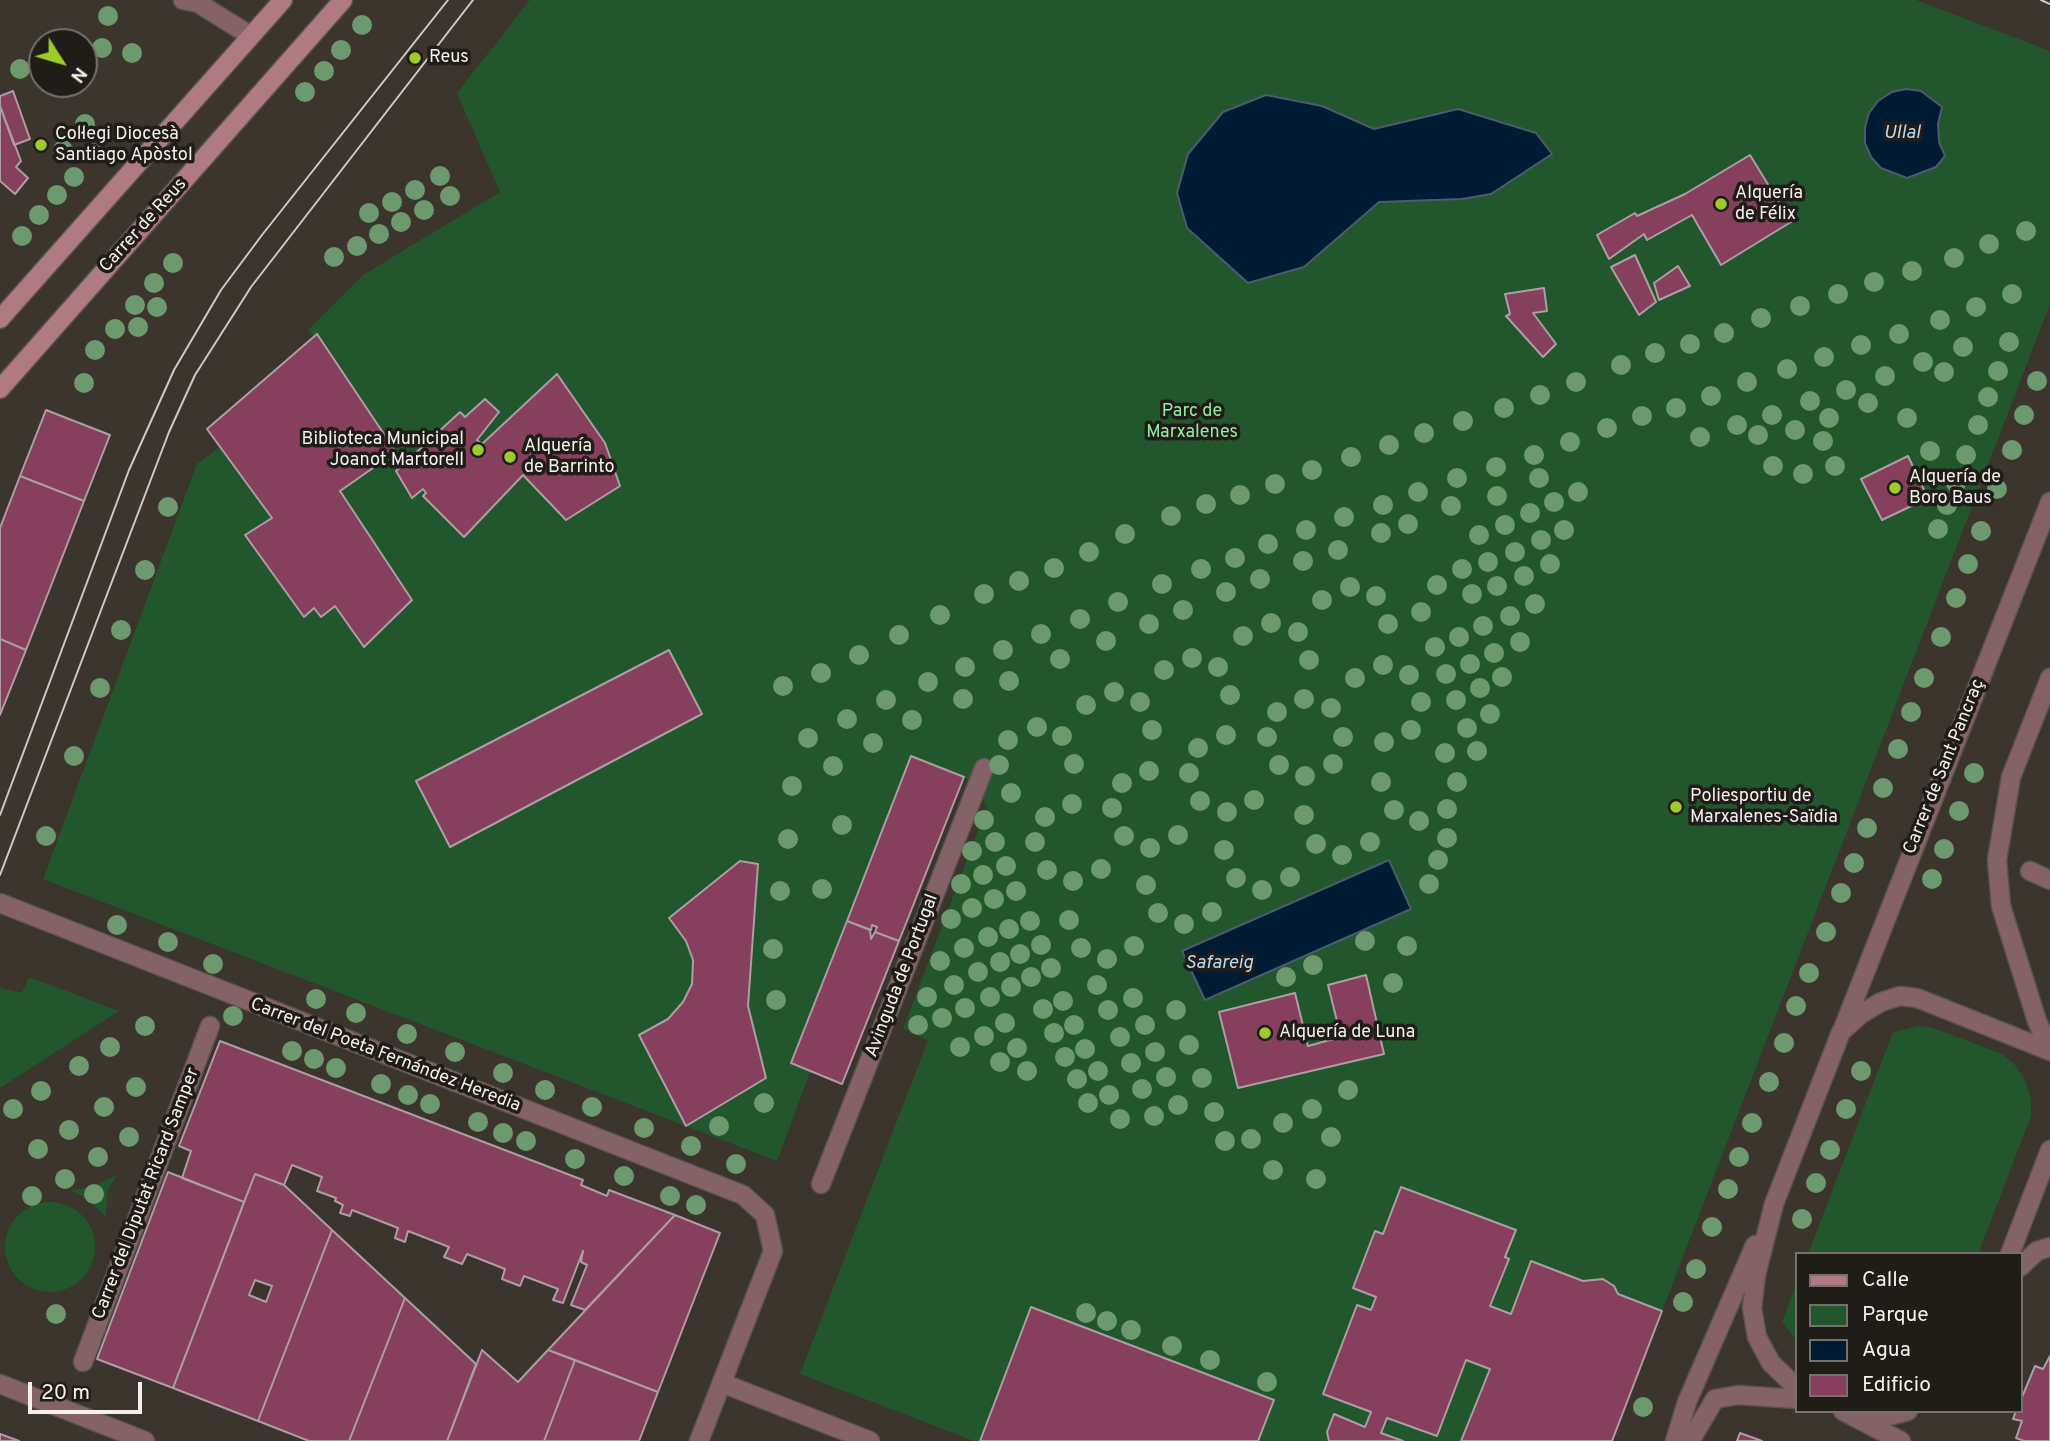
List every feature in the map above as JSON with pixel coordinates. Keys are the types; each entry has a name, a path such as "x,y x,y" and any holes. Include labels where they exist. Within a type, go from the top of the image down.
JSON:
{"street":[{"path":"183,0 198,3 251,36"},
{"path":"0,319 283,0"},
{"name":"Carrer de Reus","path":"0,388 343,0"},
{"name":"Carrer de Sant Pancraç","path":"1774,1204 2050,502"},
{"path":"2050,678 2011,777 1997,860 2001,906 2037,1021 2050,1051"},
{"name":"Avinguda de Portugal","path":"821,1184 984,768"},
{"path":"2030,872 2050,880"},
{"name":"Carrer del Poeta Fernández Heredia","path":"0,903 743,1195 765,1215 773,1251 722,1383"},
{"path":"1841,1032 1861,1014 1881,1002 1900,996 1917,998 2050,1051"},
{"name":"Carrer del Diputat Ricard Samper","path":"83,1362 209,1026"},
{"path":"2012,1252 2050,1150"},
{"path":"1774,1204 1756,1275 1752,1308 1757,1337 1771,1363 1794,1385"},
{"path":"1675,1441 1729,1301 1774,1204"},
{"path":"2022,1264 2037,1251 2050,1247"},
{"path":"699,1441 722,1383 870,1441"},
{"path":"0,1384 145,1441"},
{"path":"1690,1441 1715,1399 1738,1395 1794,1398"},
{"path":"1847,1413 1889,1416 1900,1413"},
{"path":"1847,1413 1901,1441"}],"green space":[{"name":"Parc de Marxalenes","path":"530,0 1916,0 2050,51 2050,304 1612,1441 974,1441 800,1374 928,1040 903,1029 987,807 974,782 911,756 791,1063 810,1072 777,1161 43,879 197,464 220,447 207,429 313,338 308,330 363,275 500,192 457,93"},
{"path":"29,977 119,1011 0,1088 0,988 22,993"},
{"path":"1919,1026 1933,1028 2002,1054 2024,1078 2031,1098 2031,1116 1979,1252 1809,1252 1893,1032"},
{"path":"117,1175 107,1191 106,1217 87,1198 69,1190 90,1188"},
{"path":"41,1202 59,1202 75,1209 88,1222 95,1238 95,1256 88,1272 75,1285 59,1292 41,1292 25,1285 12,1272 5,1256 5,1238 12,1222 25,1209"},
{"path":"1794,1290 1794,1337 1782,1322"}],"water":[{"name":"Ullal","path":"1906,89 1921,91 1942,107 1938,124 1939,142 1945,156 1936,167 1907,178 1881,168 1871,157 1865,143 1865,127 1869,113 1878,101 1892,92"},
{"path":"1266,95 1322,106 1374,129 1458,109 1536,133 1552,154 1491,194 1462,199 1379,202 1304,267 1248,283 1187,228 1177,193 1188,154 1223,112"},
{"name":"Safareig","path":"1389,860 1411,909 1205,1000 1182,951"}],"building":[{"path":"13,91 30,139 14,145 0,106 0,96"},
{"path":"0,106 21,161 16,167 28,178 15,194 0,181"},
{"name":"Alquería de Félix","path":"1750,155 1791,222 1721,265 1692,215 1647,240 1644,234 1609,259 1597,235 1635,213 1637,216 1685,194"},
{"path":"1635,255 1656,302 1639,315 1611,267"},
{"path":"1678,266 1690,286 1659,300 1654,283"},
{"path":"1544,288 1547,311 1533,313 1556,344 1543,357 1506,316 1510,314 1505,294"},
{"path":"317,334 396,452 340,491 412,600 364,647 335,606 321,617 314,608 304,617 245,535 272,518 207,429"},
{"name":"Alquería de Barrinto","path":"557,374 605,443 620,486 566,520 523,475 464,537 423,496 426,493 423,489 412,498 396,471 460,412 465,417 485,399 499,412 477,440 482,444"},
{"path":"46,410 110,435 84,501 20,476"},
{"name":"Alquería de Boro Baus","path":"1908,456 1928,498 1882,520 1861,479"},
{"path":"20,476 84,501 26,650 0,639 0,528"},
{"path":"0,639 26,650 0,715"},
{"path":"669,650 702,714 450,847 416,781"},
{"path":"911,756 964,777 899,941 875,932 877,927 872,925 871,930 847,921"},
{"path":"740,861 758,864 748,1006 766,1078 686,1126 639,1035 668,1019 683,1002 692,984 693,960 686,941 669,918"},
{"path":"847,921 870,930 871,939 875,932 899,941 842,1084 791,1063"},
{"name":"Alquería de Luna","path":"1366,975 1384,1054 1238,1088 1219,1012 1295,993 1308,1046 1341,1037 1328,985"},
{"path":"220,1041 583,1180 581,1185 607,1196 609,1190 675,1215 585,1310 571,1305 587,1265 581,1262 583,1251 563,1303 553,1300 558,1289 524,1276 520,1286 502,1279 505,1269 467,1254 462,1264 444,1257 449,1247 408,1231 405,1242 395,1238 398,1228 352,1210 350,1216 340,1213 343,1205 335,1201 336,1198 317,1191 322,1177 292,1165 284,1185 255,1174 244,1202 182,1178 191,1151 179,1146"},
{"path":"168,1172 244,1202 173,1388 97,1359"},
{"path":"255,1174 284,1185 332,1230 258,1421 173,1388","holes":["255,1280 272,1286 266,1302 249,1295"]},
{"path":"1401,1187 1516,1230 1505,1257 1509,1259 1490,1306 1511,1314 1531,1261 1583,1281 1603,1279 1614,1286 1618,1294 1662,1311 1612,1441 1461,1441 1490,1369 1466,1360 1437,1436 1387,1418 1381,1433 1403,1441 1329,1441 1327,1432 1334,1414 1365,1427 1371,1412 1323,1394 1357,1305 1371,1310 1376,1297 1353,1288 1375,1231 1383,1234"},
{"path":"675,1215 720,1233 658,1392 548,1350"},
{"path":"332,1230 405,1298 349,1441 309,1441 258,1421"},
{"path":"405,1298 476,1364 447,1441 349,1441"},
{"path":"1031,1307 1274,1400 1258,1441 980,1441"},
{"path":"482,1350 518,1382 548,1350 575,1360 544,1441 447,1441"},
{"path":"2050,1356 2050,1441 2024,1441 2016,1438 2022,1421 2013,1419 2015,1413 2022,1413 2022,1397 2035,1366 2043,1369"},
{"path":"575,1360 658,1392 639,1441 544,1441"},
{"path":"1740,1433 1762,1441 1737,1441"},
{"path":"0,1434 19,1441 0,1441"}],"tram line":[{"path":"0,815 129,470 174,370 221,290 448,0"},
{"path":"0,875 169,432 195,375 251,287 473,0"},
{"path":"2041,0 2050,4"}],"place":[{"name":"Reus","path":"415,58"},
{"name":"Col·legi Diocesà Santiago Apòstol","path":"41,145"},
{"name":"Alquería de Félix","path":"1721,204"},
{"name":"Biblioteca Municipal Joanot Martorell","path":"478,450"},
{"name":"Alquería de Barrinto","path":"510,457"},
{"name":"Alquería de Boro Baus","path":"1895,488"},
{"name":"Poliesportiu de Marxalenes-Saïdia","path":"1676,807"},
{"name":"Alquería de Luna","path":"1265,1033"}]}
